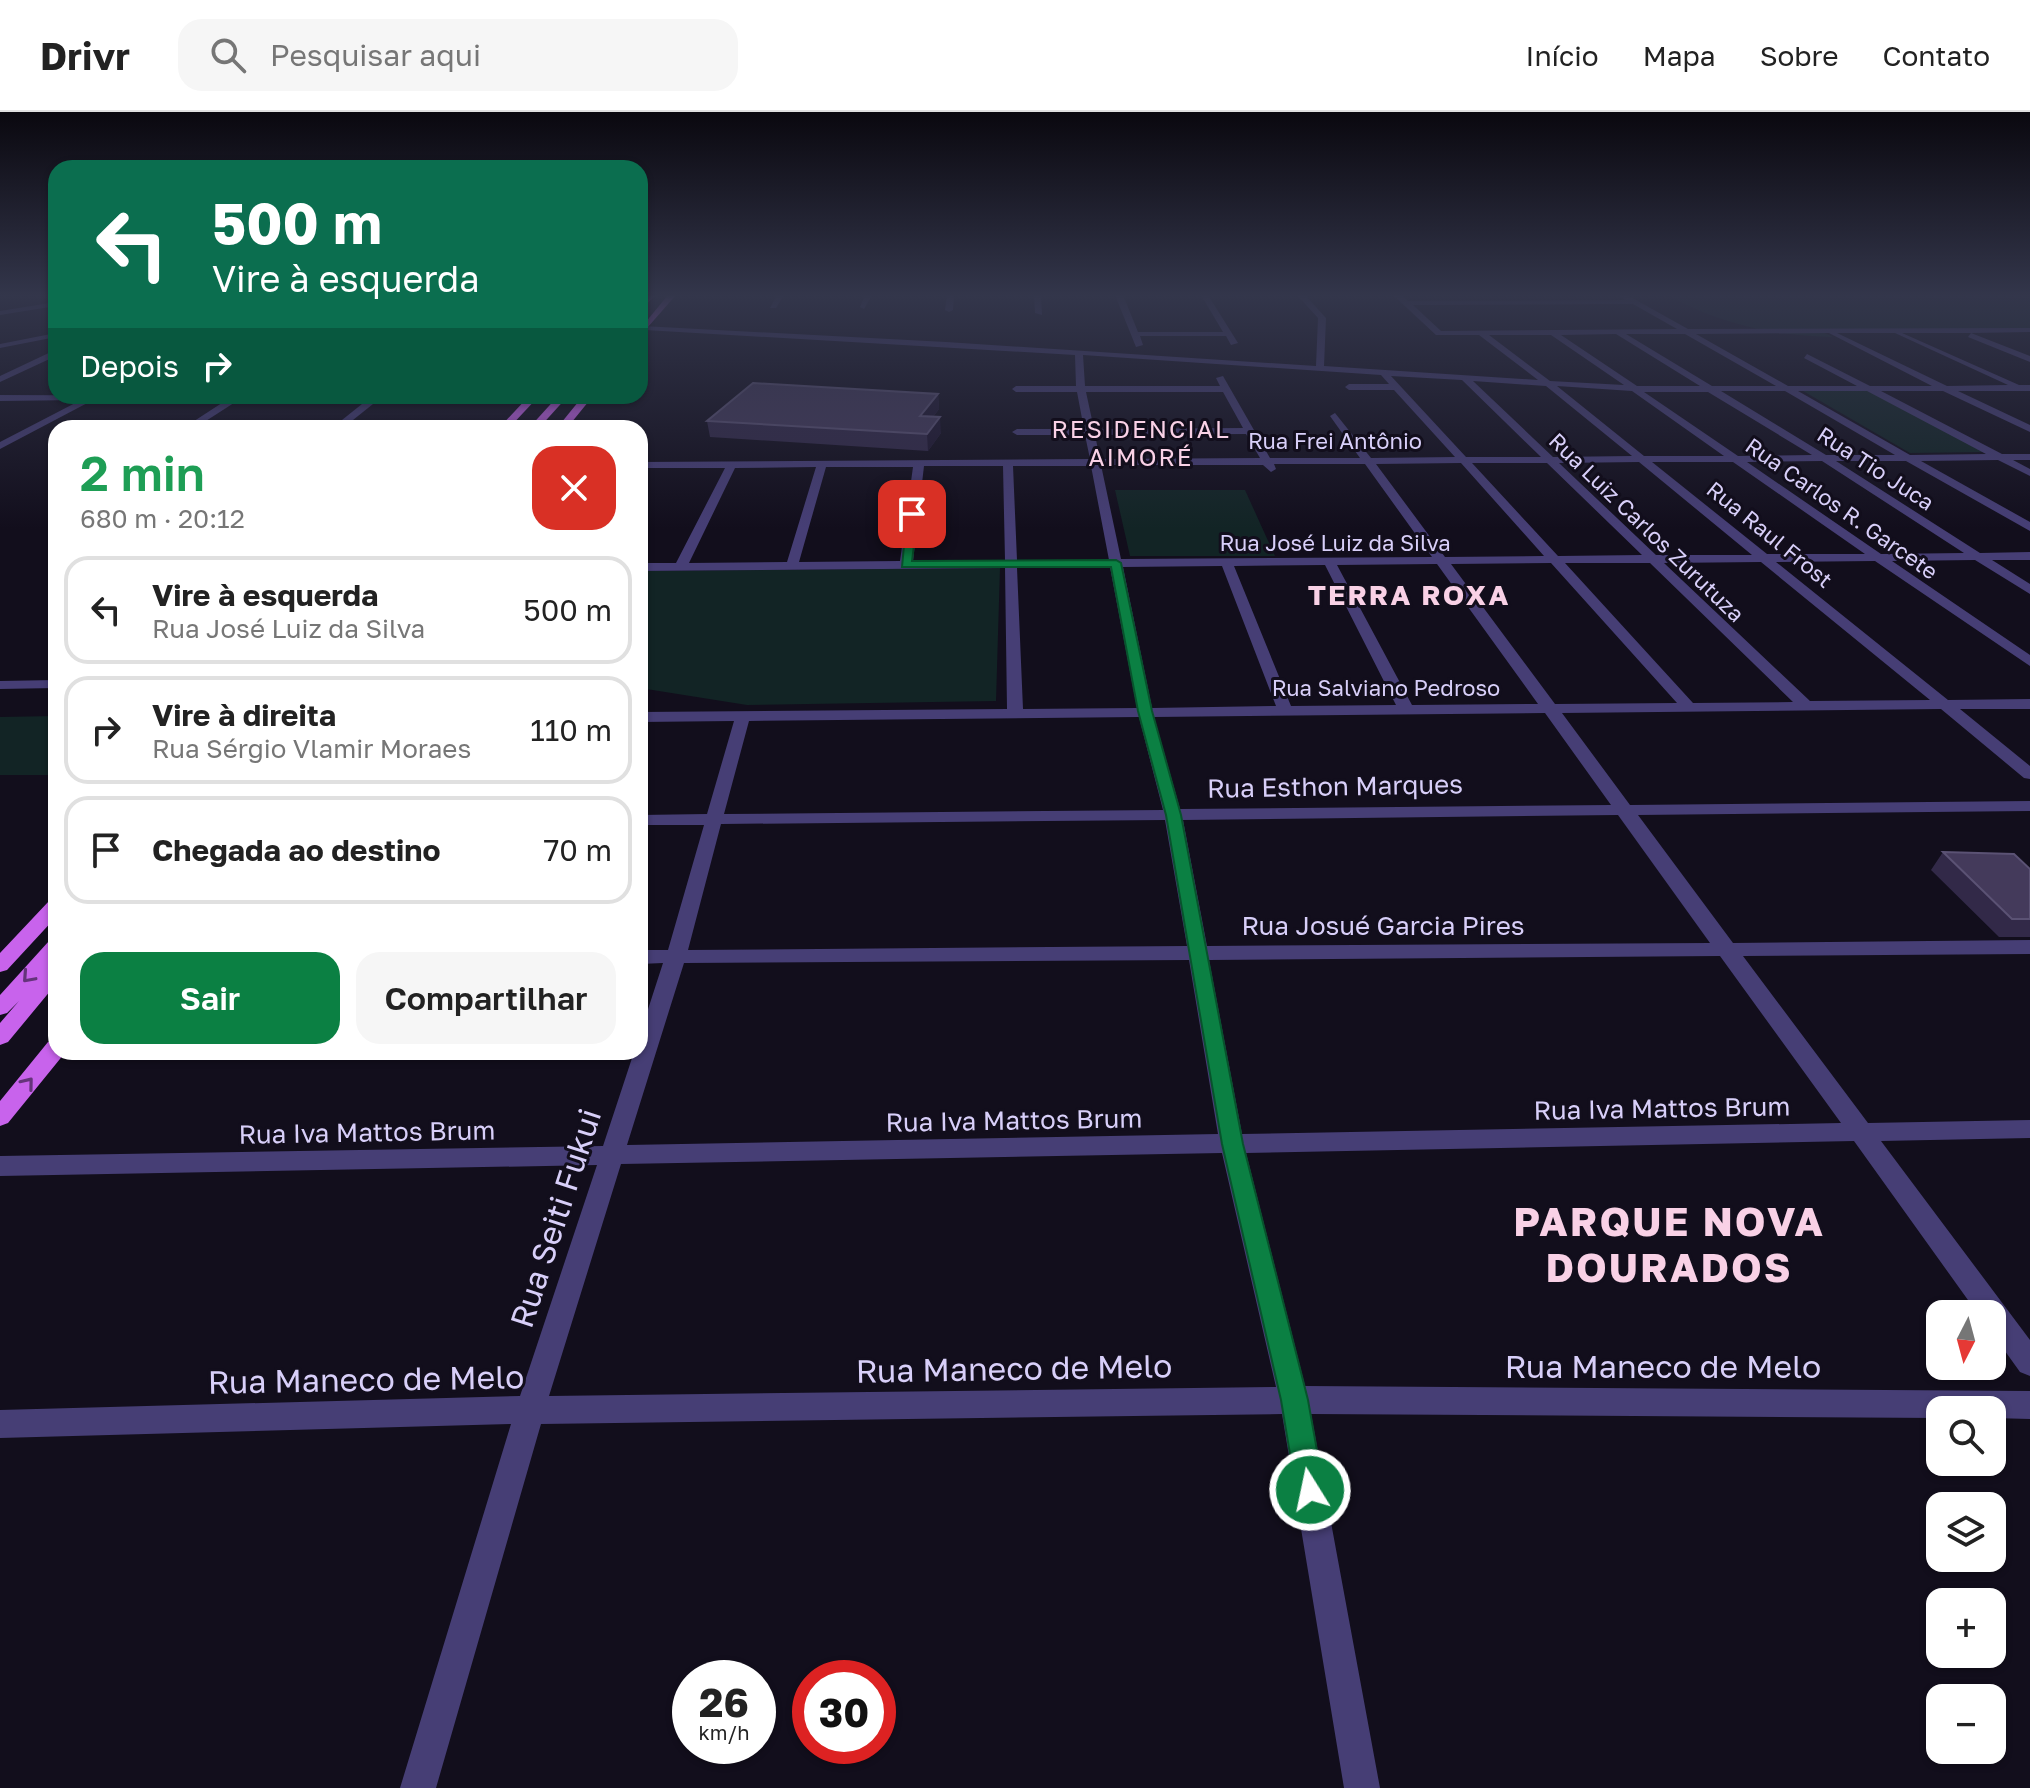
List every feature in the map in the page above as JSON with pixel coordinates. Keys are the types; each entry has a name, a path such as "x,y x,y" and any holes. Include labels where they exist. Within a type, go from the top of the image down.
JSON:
{"main road":[{"path":"512,420 527,404"},
{"path":"536,420 554,404"},
{"path":"568,420 582,404"},
{"path":"0,965 48,914"},
{"path":"0,1008 48,955"},
{"path":"0,1037 48,980"},
{"path":"0,1117 48,1058"}],"street":[{"path":"1080,373 1145,711 1173,815 1232,1144 1294,1400 1362,1788"},
{"path":"1217,373 1272,472"},
{"path":"1384,373 1689,707"},
{"path":"1418,373 1634,386 2028,388"},
{"name":"Rua Raul Frost","path":"1534,373 2030,774"},
{"name":"Rua Carlos R. Garcete","path":"1615,373 2030,662"},
{"name":"Rua Tio Juca","path":"1687,373 2030,590"},
{"path":"1760,373 2030,527"},
{"path":"1839,373 2030,473"},
{"path":"1913,373 2030,429"},
{"path":"1989,373 2028,388"},
{"name":"Rua Luiz Carlos Zurutuza","path":"1463,376 1806,706"},
{"path":"1940,386 2011,383"},
{"path":"1349,387 1395,387"},
{"path":"1016,389 1226,389"},
{"path":"0,398 48,397"},
{"path":"49,420 79,404"},
{"path":"201,420 226,404"},
{"path":"348,420 368,404"},
{"path":"1335,416 2030,1363"},
{"path":"0,446 48,420"},
{"path":"1017,432 1249,431"},
{"name":"Rua Frei Antônio","path":"648,465 2030,457"},
{"path":"1008,462 1015,713"},
{"path":"906,565 919,463"},
{"path":"681,566 732,464"},
{"path":"792,566 822,464"},
{"name":"Rua José Luiz da Silva","path":"648,567 2030,556"},
{"path":"1329,562 1406,709"},
{"path":"1227,563 1285,710"},
{"path":"0,685 48,684"},
{"name":"Rua Salviano Pedroso","path":"648,717 2030,704"},
{"name":"Rua Seiti Fukui","path":"648,1040 716,819 743,715"},
{"name":"Rua Esthon Marques","path":"648,820 2030,806"},
{"name":"Rua Josué Garcia Pires","path":"648,957 2030,947"},
{"name":"Rua Seiti Fukui","path":"418,1788 530,1410 642,1060"},
{"name":"Rua Iva Mattos Brum","path":"0,1166 2030,1129"},
{"name":"Rua Maneco de Melo","path":"0,1424 530,1410 1294,1400 2030,1405"}],"shaded area":[{"path":"1864,390 1985,452 1910,453 1803,391"},
{"path":"1115,490 1245,490 1275,556 1130,556"},
{"path":"1000,568 996,701 747,705 648,689 648,571"},
{"path":"48,716 48,775 0,775 0,717"}],"building":[{"path":"753,383 938,394 920,416 940,417 927,434 707,421"},
{"path":"1943,852 2014,854 2030,869 2030,919 2012,919"}],"district":[{"name":"RESIDENCIAL AIMORÉ","path":"1141,442"},
{"name":"TERRA ROXA","path":"1409,594"},
{"name":"PARQUE NOVA DOURADOS","path":"1669,1244"}],"route":[{"path":"912,514 906,565 1116,563 1145,711 1173,815 1232,1144 1294,1400 1310,1490"}]}
